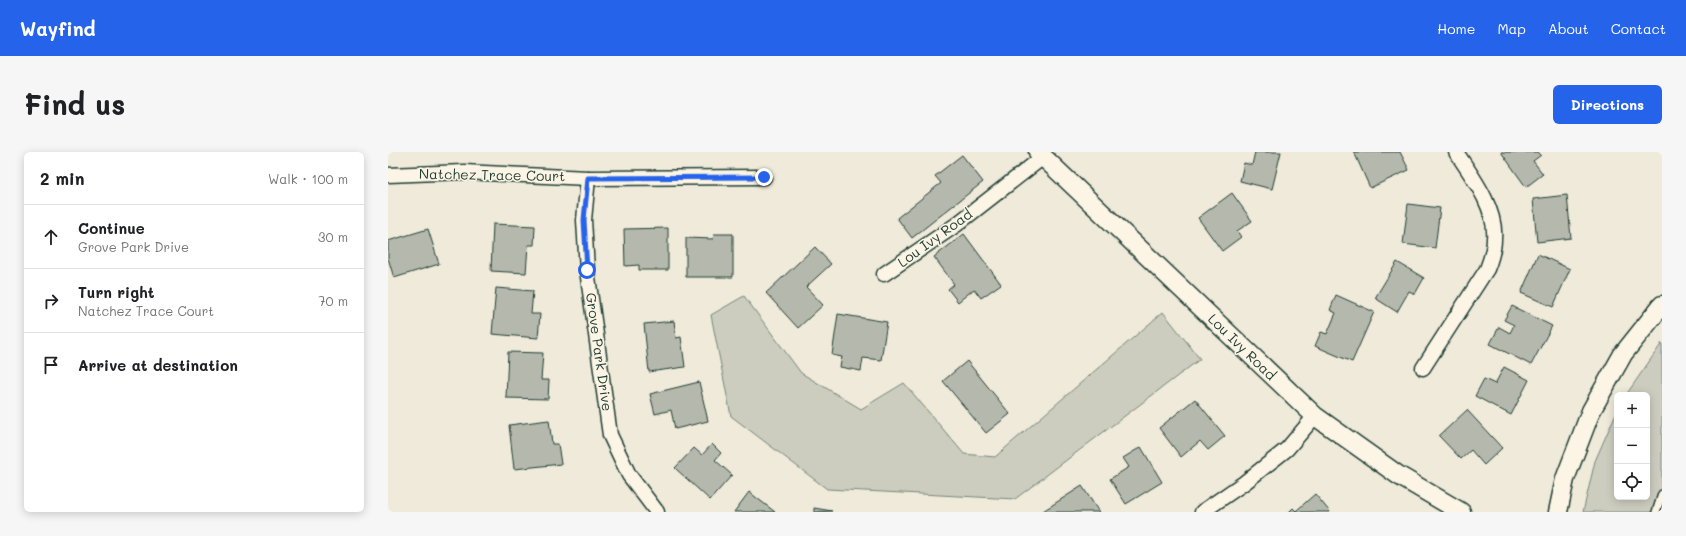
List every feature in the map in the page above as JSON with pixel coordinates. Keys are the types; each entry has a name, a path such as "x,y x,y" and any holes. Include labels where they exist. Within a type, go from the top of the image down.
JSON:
{"street":[{"path":"1423,368 1487,269 1492,254 1495,237 1491,215 1484,196 1456,152"},
{"name":"Lou Ivy Road","path":"884,274 956,225 1040,154 1315,416 1398,475 1462,512"},
{"name":"Natchez Trace Court","path":"388,175 464,172 588,178 764,177"},
{"name":"Grove Park Drive","path":"588,178 584,220 587,270 610,434 629,475 657,512"},
{"path":"1558,512 1565,479 1591,411 1623,354 1662,305"},
{"path":"1202,512 1244,483 1287,449 1315,416"}],"lane":[{"path":"1656,512 1662,494"}],"shaded area":[{"path":"744,296 801,373 861,409 904,383 964,454 995,457 1163,312 1200,359 1015,499 827,489 731,416 711,315"},
{"path":"1662,343 1662,512 1583,512 1595,461 1614,418 1614,500 1650,500 1650,392 1628,392"}],"building":[{"path":"1255,152 1281,152 1272,189 1240,181 1244,163 1252,165"},
{"path":"1354,152 1400,152 1409,170 1370,188"},
{"path":"1501,152 1538,152 1541,155 1533,161 1543,174 1526,187"},
{"path":"962,155 983,182 912,238 897,218 941,183 935,176"},
{"path":"1232,193 1252,221 1237,231 1241,237 1222,251 1198,218"},
{"path":"1567,195 1571,238 1537,242 1533,199"},
{"path":"1408,204 1440,208 1435,248 1403,244"},
{"path":"493,224 535,226 534,245 528,245 526,273 491,271"},
{"path":"668,228 668,270 639,270 639,265 625,266 624,229"},
{"path":"428,229 439,264 394,278 388,258 388,241"},
{"path":"714,234 733,234 733,277 686,277 686,238 713,239"},
{"path":"964,234 1001,284 981,298 974,289 958,302 948,289 954,284 934,257"},
{"path":"815,247 831,264 806,287 823,305 798,328 766,293"},
{"path":"1538,254 1570,269 1553,307 1521,293"},
{"path":"1397,262 1424,278 1415,294 1409,291 1397,312 1375,298"},
{"path":"496,288 533,291 531,314 540,314 538,338 492,334"},
{"path":"1336,295 1374,312 1352,362 1315,346 1321,332 1327,334 1336,313 1330,310"},
{"path":"1512,306 1552,326 1531,365 1490,344 1499,327 1510,333 1514,325 1504,320"},
{"path":"838,314 887,322 881,360 863,358 861,371 840,367 842,357 832,355"},
{"path":"674,321 676,338 681,337 685,367 649,372 644,324"},
{"path":"508,352 543,353 541,380 549,380 548,399 506,398"},
{"path":"967,361 1010,414 986,433 943,381"},
{"path":"1504,367 1529,380 1511,415 1475,396 1484,379 1495,384"},
{"path":"699,382 708,421 675,429 671,410 655,414 650,394"},
{"path":"1195,399 1225,436 1208,450 1200,441 1181,457 1159,428"},
{"path":"1467,410 1502,448 1484,465 1471,450 1461,459 1439,436"},
{"path":"549,420 552,444 558,444 561,464 514,469 509,425"},
{"path":"712,444 721,453 715,460 732,475 710,500 675,468 694,448 702,455"},
{"path":"1141,447 1162,482 1126,504 1110,479 1129,467 1123,458"},
{"path":"1082,486 1099,512 1043,512 1043,511"},
{"path":"749,492 775,512 734,512"},
{"path":"1315,494 1330,512 1289,512 1293,508 1296,511"},
{"path":"814,508 832,511 814,512"}],"route":[{"path":"587,270 584,220 588,178 764,177"}]}
